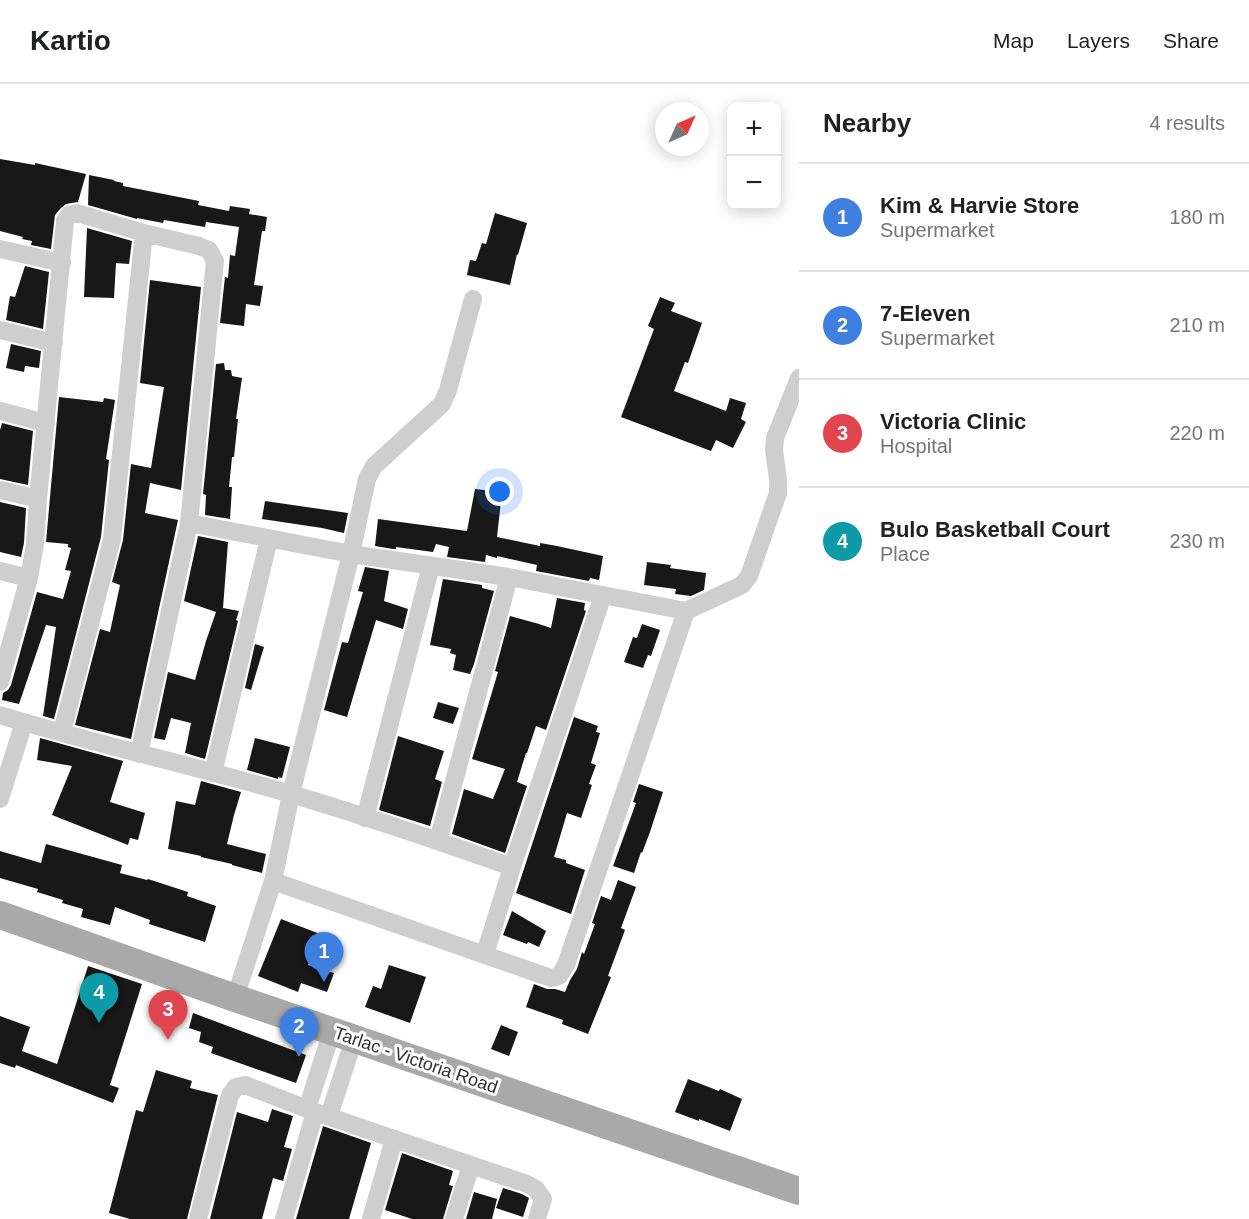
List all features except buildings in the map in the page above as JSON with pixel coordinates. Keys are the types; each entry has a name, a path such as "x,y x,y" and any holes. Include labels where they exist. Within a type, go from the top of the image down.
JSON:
{"main road":[{"name":"Tarlac - Victoria Road","path":"0,915 799,1191"}],"street":[{"path":"0,681 29,578 34,544 65,221 69,215 77,213 209,250 215,261 189,522 139,754"},
{"path":"62,732 112,539 144,233"},
{"path":"0,249 62,263"},
{"path":"235,998 273,881 291,794 351,554 367,479 374,466 442,404 473,299"},
{"path":"0,330 54,343"},
{"path":"189,522 351,554 509,577 686,610 742,585 749,576 778,493 775,438 799,378"},
{"path":"0,411 46,423"},
{"path":"0,490 38,499"},
{"path":"213,773 269,539"},
{"path":"365,818 431,566"},
{"path":"0,571 29,578"},
{"path":"438,841 509,577"},
{"path":"485,954 603,595"},
{"path":"273,881 551,978 560,976 566,965 686,610"},
{"path":"0,715 291,794 512,867"},
{"path":"0,799 24,722"},
{"path":"284,1219 343,1035"},
{"path":"198,1219 230,1095 236,1087 245,1084 317,1112 527,1184 536,1189 543,1199 537,1219"},
{"path":"371,1219 394,1139"},
{"path":"454,1219 471,1165"}],"place":[{"name":"Kim & Harvie Store","path":"324,982"},
{"name":"Bulo Basketball Court","path":"99,1023"},
{"name":"Victoria Clinic","path":"168,1040"},
{"name":"7-Eleven","path":"299,1057"}]}
